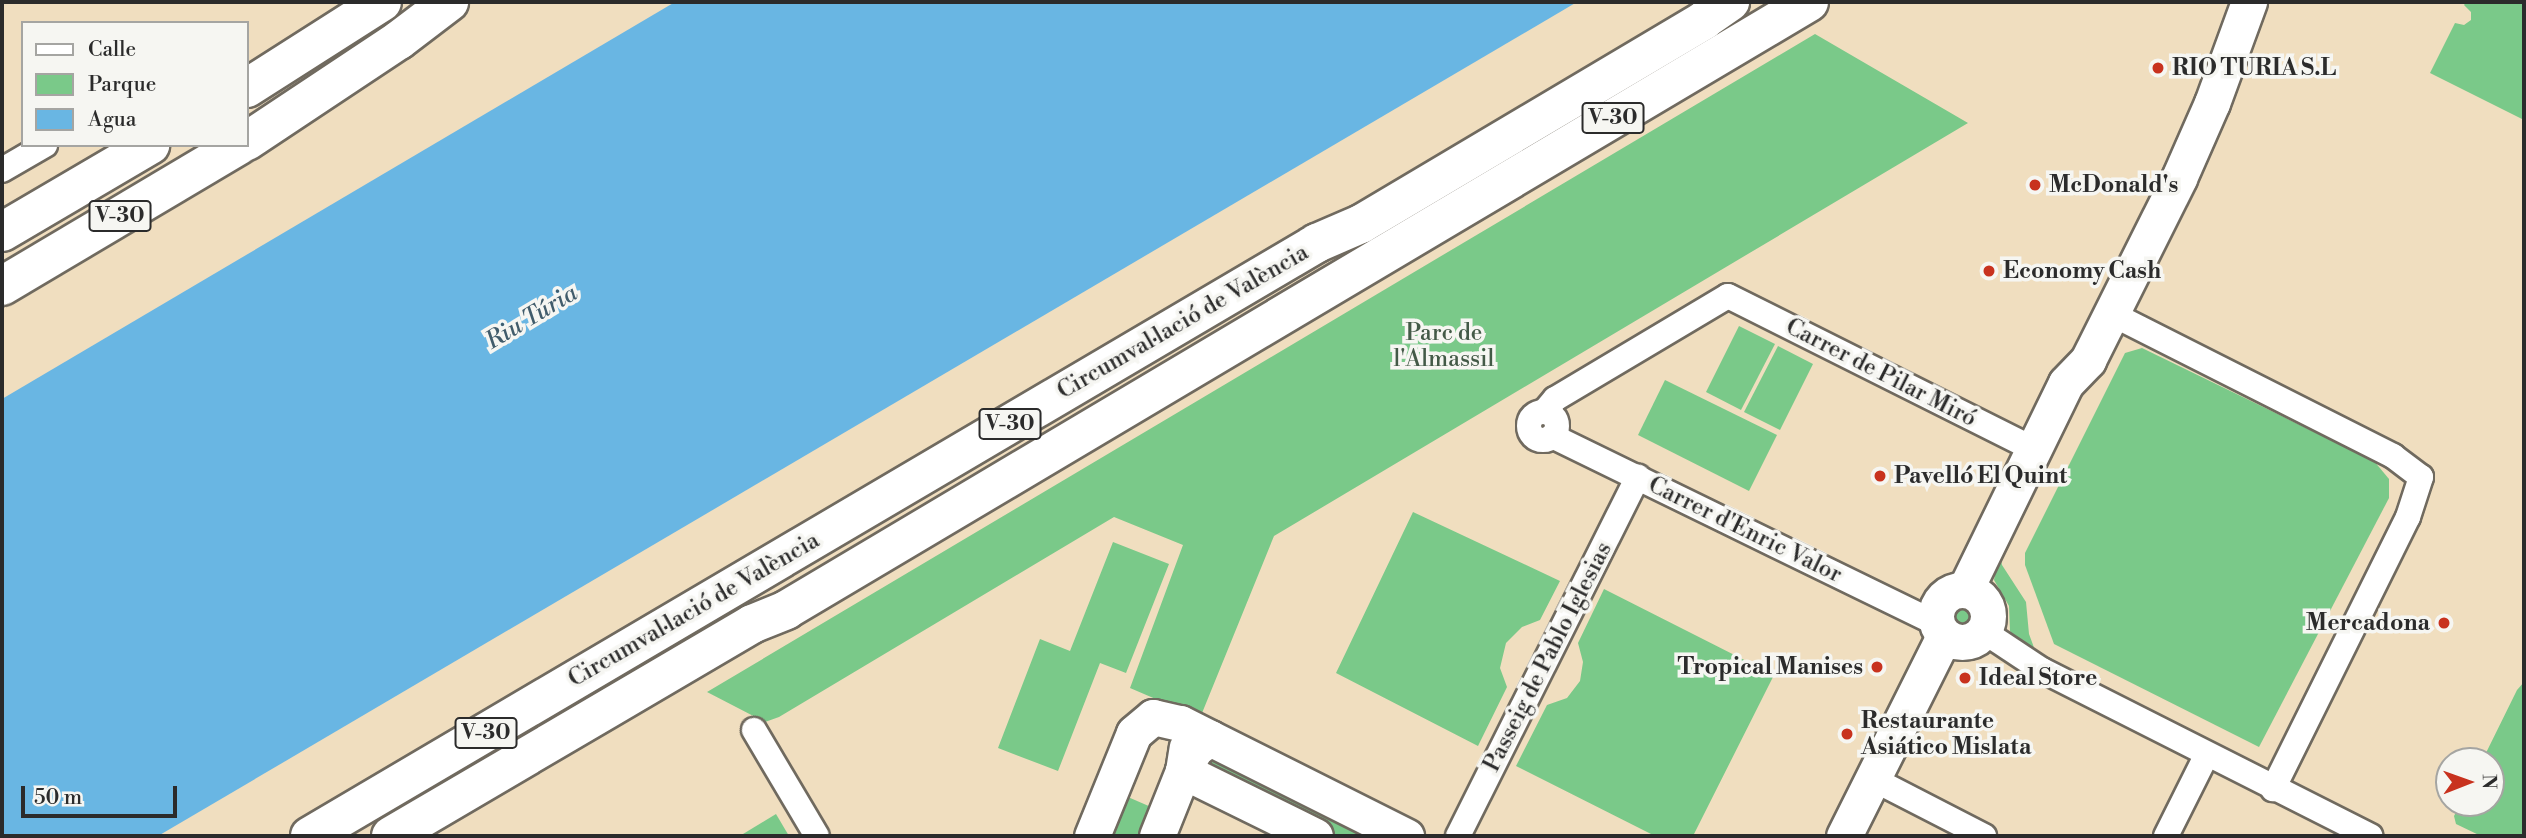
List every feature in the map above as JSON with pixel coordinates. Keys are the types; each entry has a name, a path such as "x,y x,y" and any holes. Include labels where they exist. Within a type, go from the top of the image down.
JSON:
{"highway":[{"path":"248,87 382,2"},
{"path":"248,140 399,40 449,2"},
{"name":"Circumval·lació de València","path":"310,836 1317,243 1361,224 1730,2"},
{"name":"Circumval·lació de València","path":"391,836 752,624 786,610 1809,2"},
{"name":"V-30","path":"2,232 147,147"},
{"name":"V-30","path":"2,286 236,147"},
{"path":"752,624 781,601 1083,419 1228,316 1329,255 1361,224"}],"street":[{"path":"2212,103 2222,34 2223,2"},
{"path":"1965,590 2066,383 2088,360 2179,178 2212,103 2249,2"},
{"path":"2,170 42,147"},
{"name":"Carrer de Pilar Miró","path":"1552,436 1557,428 1555,419 1544,412 1555,399 1728,296 2034,449"},
{"path":"2112,314 2393,456 2421,477 2408,517 2273,789"},
{"name":"Carrer d'Enric Valor","path":"1552,436 1941,630"},
{"name":"Passeig de Pablo Iglesias","path":"1458,836 1638,477"},
{"path":"1956,590 1965,590 1979,596 1988,609 1983,631 1963,642 1941,630 1936,615 1943,599 1956,590"},
{"path":"1844,836 1941,630"},
{"path":"1983,631 2042,670 2206,756 2370,836"},
{"path":"1092,836 1134,733 1153,717 1195,731 1406,836"},
{"path":"754,730 817,836"},
{"path":"1157,836 1183,771 1187,749 1195,731"},
{"path":"2166,836 2206,756"},
{"path":"1183,771 1315,836"},
{"path":"1873,779 1984,836"}],"green space":[{"path":"2466,2 2524,2 2524,120 2430,73 2455,23 2464,25 2471,20 2471,12 2464,5"},
{"name":"Parc de l'Almassil","path":"1815,34 1968,123 1274,536 1200,718 1130,688 1183,545 1114,517 779,717 765,722 707,692"},
{"path":"1739,326 1775,344 1741,410 1706,392"},
{"path":"1778,346 1813,364 1780,430 1744,412"},
{"path":"2142,348 2374,461 2389,479 2389,498 2259,747 2054,644 2025,565 2025,553 2125,353"},
{"path":"1665,380 1777,435 1749,491 1638,435"},
{"path":"1413,512 1560,581 1540,620 1522,627 1506,643 1500,668 1507,687 1478,746 1336,673"},
{"path":"1113,542 1169,564 1126,673 1100,663 1058,771 998,748 1040,639 1070,651"},
{"path":"1999,551 2002,565 2026,602 2029,634 2036,653 2019,644 2010,631 2009,606 1994,580"},
{"path":"1604,589 1774,675 1693,836 1655,836 1516,766 1547,705 1567,698 1580,681 1583,662 1578,643"},
{"path":"1963,599 1975,604 1980,616 1975,628 1963,633 1951,628 1946,616 1951,604"},
{"path":"2524,682 2524,836 2481,836 2456,824 2454,817 2505,817 2505,747 2489,747 2517,690"},
{"path":"1212,746 1390,836 1336,836 1201,767"},
{"path":"1121,794 1151,807 1139,836 1104,836"},
{"path":"776,814 789,836 743,834"}],"water":[{"name":"Riu Túria","path":"675,2 1577,2 158,836 2,836 2,399"}],"place":[{"name":"RIO TURIA S.L","path":"2158,68"},
{"name":"McDonald's","path":"2035,185"},
{"name":"Economy Cash","path":"1989,271"},
{"name":"Pavelló El Quint","path":"1880,476"},
{"name":"Mercadona","path":"2444,623"},
{"name":"Tropical Manises","path":"1877,667"},
{"name":"Ideal Store","path":"1965,678"},
{"name":"Restaurante Asiático Mislata","path":"1847,734"}]}
